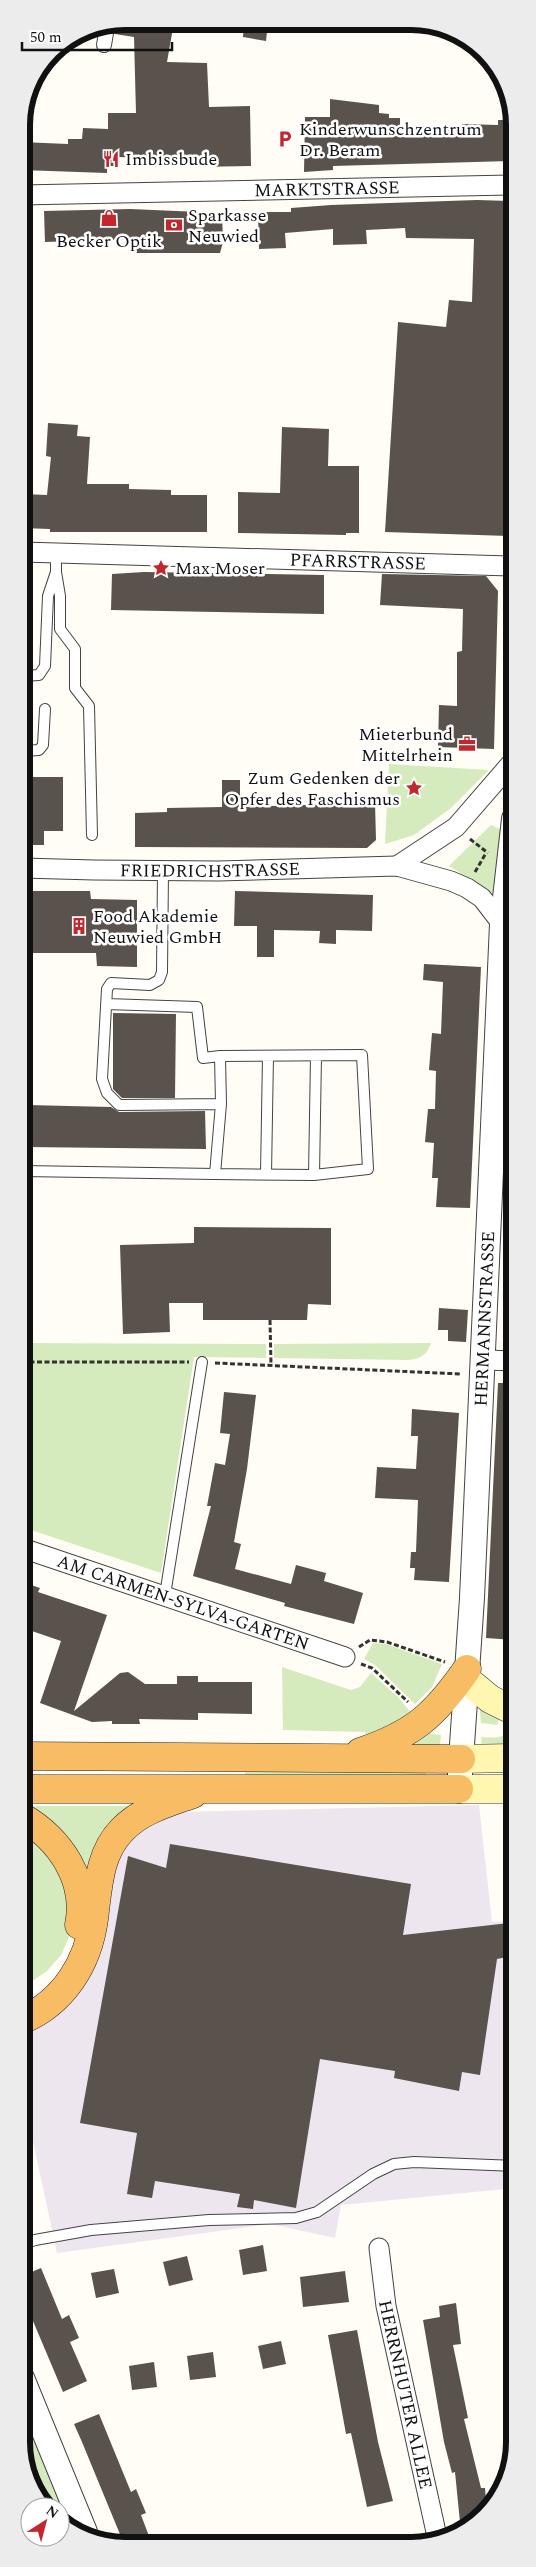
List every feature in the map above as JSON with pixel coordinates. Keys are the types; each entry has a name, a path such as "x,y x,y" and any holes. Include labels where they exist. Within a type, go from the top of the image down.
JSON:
{"highway":[{"path":"344,1758 382,1745 416,1727 467,1674"},
{"path":"30,1756 461,1759"},
{"path":"30,2016 45,2008 58,1997 82,1963 91,1936 103,1863 108,1851 122,1830 150,1810 211,1788"},
{"path":"30,1789 459,1789"},
{"path":"30,1822 39,1828 61,1850 74,1875 81,1904 78,1933 68,1958 45,1988 30,1996"}],"main road":[{"path":"467,1674 490,1699 506,1707"},
{"path":"461,1759 506,1758"},
{"path":"459,1789 506,1789"}],"street":[{"name":"MARKTSTRASSE","path":"30,195 506,185"},
{"name":"PFARRSTRASSE","path":"30,554 56,562 506,566"},
{"path":"397,866 456,827 506,769"},
{"name":"FRIEDRICHSTRASSE","path":"30,868 163,871 397,866 451,881 466,888 482,898 502,924"},
{"name":"HERMANNSTRASSE","path":"459,1789 483,1367 502,924 506,885"},
{"path":"483,1367 506,1363"},
{"name":"AM CARMEN-SYLVA-GARTEN","path":"30,1551 345,1657"},
{"name":"HERRNHUTER ALLEE","path":"379,2248 386,2306 436,2534"},
{"path":"30,2398 83,2527"}],"lane":[{"path":"30,676 39,675 45,666 48,596 56,562"},
{"path":"56,562 60,585 60,629 75,649 75,688 89,706 92,835"},
{"path":"30,751 39,750 43,745 45,709"},
{"path":"163,871 162,972 159,980 150,985 111,983 107,989 102,1079 107,1093 119,1105 221,1104"},
{"path":"30,1171 314,1175 368,1169 362,1055 220,1056 204,1058 197,1007 106,1004"},
{"path":"215,1174 221,1104 220,1056"},
{"path":"266,1174 268,1056"},
{"path":"314,1175 316,1056"},
{"path":"165,1596 202,1362"},
{"path":"30,2243 91,2230 209,2220 296,2218 316,2212 373,2174 394,2164 414,2162 506,2166"}],"path":[{"path":"456,827 486,853 506,856"},
{"path":"270,1320 271,1364"},
{"path":"30,1362 202,1362 483,1367"},
{"path":"345,1657 370,1640 387,1642 467,1674"}],"shaded area":[{"path":"479,1805 492,1922 506,1921 506,2189 341,2205 335,2238 271,2224 57,2253 30,2127 30,2028 36,2025 122,1849 133,1835 149,1823 178,1812"}],"green space":[{"path":"389,764 489,770 451,808 414,835 385,844"},
{"path":"491,825 502,830 498,896 449,866"},
{"path":"30,1343 266,1344 266,1358 194,1357 161,1573 30,1530"},
{"path":"431,1343 423,1355 409,1360 274,1358 274,1344"},
{"path":"373,1643 386,1644 442,1664 432,1687 415,1704 375,1665 364,1659"},
{"path":"282,1667 351,1690 360,1687 371,1673 398,1697 416,1719 378,1735 366,1735 365,1732 283,1730"},
{"path":"479,1701 502,1713 497,1725 481,1723"},
{"path":"424,1728 432,1734 441,1735 440,1745 401,1747"},
{"path":"506,1734 506,1746 482,1746 481,1737 500,1737"},
{"path":"426,1766 426,1776 245,1775 245,1767"},
{"path":"30,1806 139,1806 91,1879 30,1814"},
{"path":"30,1837 42,1845 71,1889 70,1935 61,1955 47,1971 30,1983"},
{"path":"30,2423 61,2497 48,2497 33,2466"}],"building":[{"path":"119,30 173,30 167,62 207,63 209,107 250,106 251,166 193,167 193,159 116,157 116,166 107,166 107,173 30,170 30,142 68,144 68,139 82,139 83,128 108,129 108,113 136,113 134,37 115,34 114,31"},
{"path":"244,30 267,30 266,41 243,37"},
{"path":"330,99 379,105 379,113 389,114 389,118 400,118 400,131 461,129 462,124 498,125 498,120 506,120 506,161 333,166 333,170 304,172 305,117 330,117"},
{"path":"506,201 506,536 385,532 398,322 446,327 449,300 472,302 474,239 406,238 405,228 366,230 367,244 333,245 333,229 285,233 286,248 259,249 258,212 291,212 291,208 331,205"},
{"path":"130,209 222,213 223,242 220,253 132,253 132,239 45,242 44,211"},
{"path":"48,423 78,425 77,436 90,437 87,484 129,484 129,489 171,490 171,495 207,495 207,532 50,532 50,529 30,528 30,494 47,495 51,457 46,456"},
{"path":"282,427 329,429 328,466 359,466 359,533 346,533 346,535 238,533 238,492 280,493"},
{"path":"144,572 324,575 324,614 111,610 112,574"},
{"path":"382,574 486,576 498,591 494,749 438,747 439,705 457,706 457,652 462,651 463,609 380,605"},
{"path":"30,777 63,777 63,831 44,831 44,845 30,845"},
{"path":"222,780 240,780 240,807 375,803 376,840 367,848 135,847 135,813 167,812 167,808 222,807"},
{"name":"Food Akademie Neuwied GmbH","path":"30,891 90,891 91,899 137,900 137,967 97,966 96,953 30,953"},
{"path":"235,891 373,895 372,931 336,930 336,944 319,943 320,931 274,930 274,957 257,957 257,926 234,926"},
{"path":"424,964 481,967 470,1208 436,1207 438,1178 432,1178 434,1143 425,1142 428,1109 435,1109 436,1071 429,1070 432,1033 441,1034 443,982 423,980"},
{"path":"113,1013 176,1014 175,1098 122,1098 113,1089"},
{"path":"30,1105 111,1107 119,1112 205,1111 206,1149 30,1147"},
{"path":"194,1227 331,1228 331,1305 308,1304 307,1320 203,1320 203,1303 169,1303 170,1332 123,1334 120,1245 194,1243"},
{"path":"439,1308 468,1310 466,1342 448,1341 448,1330 438,1330"},
{"path":"498,1383 506,1383 506,1639 486,1638"},
{"path":"224,1392 256,1395 247,1469 234,1542 241,1544 235,1569 291,1584 296,1565 326,1573 324,1581 363,1593 354,1624 284,1606 285,1603 193,1576 211,1506 207,1506 215,1463 225,1465 230,1434 220,1433"},
{"path":"412,1409 459,1413 449,1582 414,1580 415,1568 410,1568 411,1552 416,1552 418,1500 375,1498 377,1467 416,1469 418,1436 411,1436"},
{"path":"30,1585 40,1588 38,1592 107,1615 74,1711 120,1673 128,1672 145,1684 177,1684 177,1676 198,1676 198,1682 252,1682 252,1714 198,1713 198,1720 139,1719 140,1724 112,1724 112,1721 92,1722 40,1703 61,1641 30,1630"},
{"path":"170,1844 411,1884 403,1935 506,1923 506,1957 497,1959 480,2075 462,2072 459,2091 394,2078 395,2071 320,2059 296,2208 254,2200 253,2209 237,2207 240,2194 155,2181 152,2198 127,2194 137,2133 80,2123 128,1856 166,1868"},
{"path":"263,2245 267,2271 243,2275 239,2250"},
{"path":"187,2256 193,2280 169,2286 163,2262"},
{"path":"41,2268 62,2319 69,2315 79,2338 70,2342 87,2381 63,2392 30,2314 30,2273"},
{"path":"114,2269 119,2293 96,2298 91,2273"},
{"path":"345,2271 349,2302 303,2307 300,2277"},
{"path":"456,2303 461,2344 453,2345 468,2418 464,2419 481,2488 485,2488 486,2500 474,2513 460,2523 455,2472 452,2473 444,2442 423,2320 440,2317 439,2306"},
{"path":"357,2330 378,2442 393,2501 367,2507 351,2433 346,2434 328,2335"},
{"path":"281,2341 286,2364 263,2369 258,2346"},
{"path":"213,2352 216,2377 190,2380 187,2356"},
{"path":"154,2362 157,2387 132,2390 129,2366"},
{"path":"99,2414 131,2492 136,2489 146,2513 141,2515 149,2537 121,2537 74,2424"}],"place":[{"name":"Kinderwunschzentrum Dr. Beram","path":"285,139"},
{"name":"Imbissbude","path":"111,159"},
{"name":"Becker Optik","path":"109,218"},
{"name":"Sparkasse Neuwied","path":"174,225"},
{"name":"Max Moser","path":"161,568"},
{"name":"Mieterbund Mittelrhein","path":"467,744"},
{"name":"Zum Gedenken der Opfer des Faschismus","path":"414,788"},
{"name":"Food Akademie Neuwied GmbH","path":"79,926"}]}
